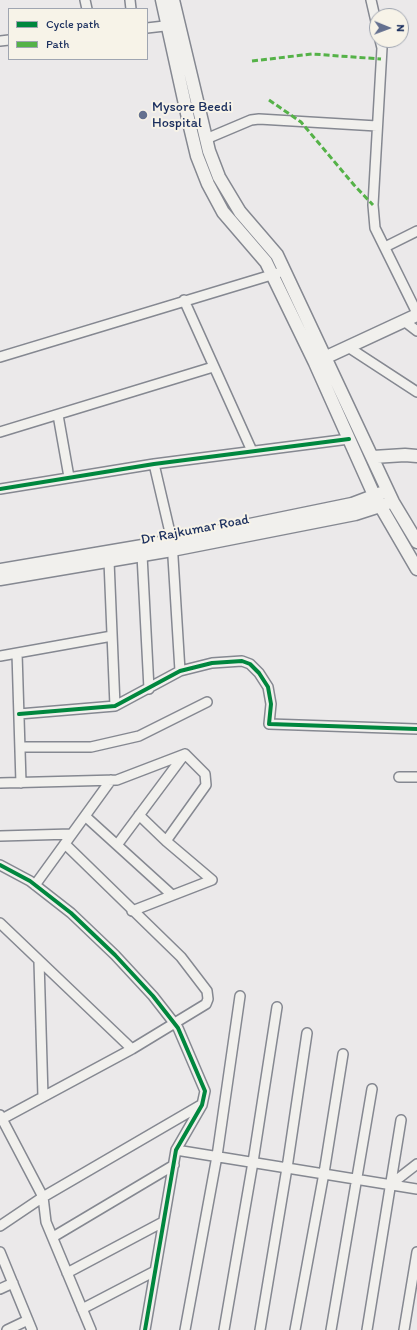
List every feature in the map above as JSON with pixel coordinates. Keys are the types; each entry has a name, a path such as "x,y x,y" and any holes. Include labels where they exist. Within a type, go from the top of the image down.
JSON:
{"main road":[{"path":"162,0 173,25 206,139 219,177 244,217 277,255 321,360 349,439 374,495 417,569"},
{"path":"177,1 173,25 197,156 208,184 223,212 266,262 373,457 393,502 417,542"},
{"path":"321,360 417,314"},
{"path":"373,457 405,455 417,456"},
{"name":"Dr Rajkumar Road","path":"0,579 142,555 172,545 352,504 388,490"},
{"name":"Dr Rajkumar Road","path":"0,570 172,545 355,514 393,502"}],"street":[{"path":"148,28 173,25"},
{"path":"382,48 373,205 375,228 417,314"},
{"path":"206,139 251,120 260,119 377,126"},
{"path":"385,247 417,232"},
{"path":"0,357 184,300 272,275 284,270"},
{"path":"184,300 252,451"},
{"path":"404,321 417,331"},
{"path":"348,347 417,392"},
{"path":"0,432 213,366"},
{"path":"58,415 69,477"},
{"path":"0,490 69,477 154,464 349,439"},
{"path":"154,464 172,545 180,671"},
{"path":"142,555 149,689"},
{"path":"109,561 115,706"},
{"path":"0,656 112,636"},
{"path":"17,653 22,782"},
{"path":"19,714 115,706 180,671 230,661 242,661 250,664 259,673 268,687 271,704 269,724 417,729"},
{"path":"20,747 91,748 139,736 207,702"},
{"path":"0,783 117,780 185,754"},
{"path":"117,845 185,754"},
{"path":"166,841 206,785 205,774 185,754"},
{"path":"399,777 417,777"},
{"path":"35,885 111,780"},
{"path":"132,911 212,880 166,841 139,815"},
{"path":"85,816 172,895"},
{"path":"0,836 72,834"},
{"path":"65,844 132,911 181,957 208,991 208,999 206,1004 175,1023 43,1097 1,1117 43,1197 46,1222 91,1330"},
{"path":"0,865 35,885 71,912 115,955 153,996 178,1028 205,1091 202,1105 176,1150 145,1330"},
{"path":"0,924 132,1048"},
{"path":"39,961 43,1097"},
{"path":"185,1330 217,1156 240,996"},
{"path":"224,1330 253,1162 277,1007"},
{"path":"260,1330 287,1168 307,1033"},
{"path":"295,1330 324,1173 343,1054"},
{"path":"331,1330 372,1089"},
{"path":"0,1226 43,1197 202,1105"},
{"path":"367,1330 401,1120"},
{"path":"176,1150 390,1185 417,1188"},
{"path":"390,1185 417,1164"},
{"path":"53,1237 174,1165"},
{"path":"68,1273 163,1222"},
{"path":"0,1252 32,1330"},
{"path":"404,1330 417,1252"},
{"path":"82,1309 155,1271"},
{"path":"0,1289 13,1283"},
{"path":"7,1330 28,1320"}],"marked path":[{"path":"252,61 312,54 381,59"},
{"path":"269,100 301,122 354,185 373,205"}],"cycle path":[{"path":"0,489 154,464 349,439"},
{"path":"19,714 115,706 180,671 212,663 242,661 250,664 259,673 268,687 271,704 269,724 417,729"},
{"path":"0,865 30,881 71,913 115,955 153,996 178,1028 205,1091 202,1105 176,1150 145,1330"}],"place":[{"name":"Mysore Beedi Hospital","path":"143,115"}]}
